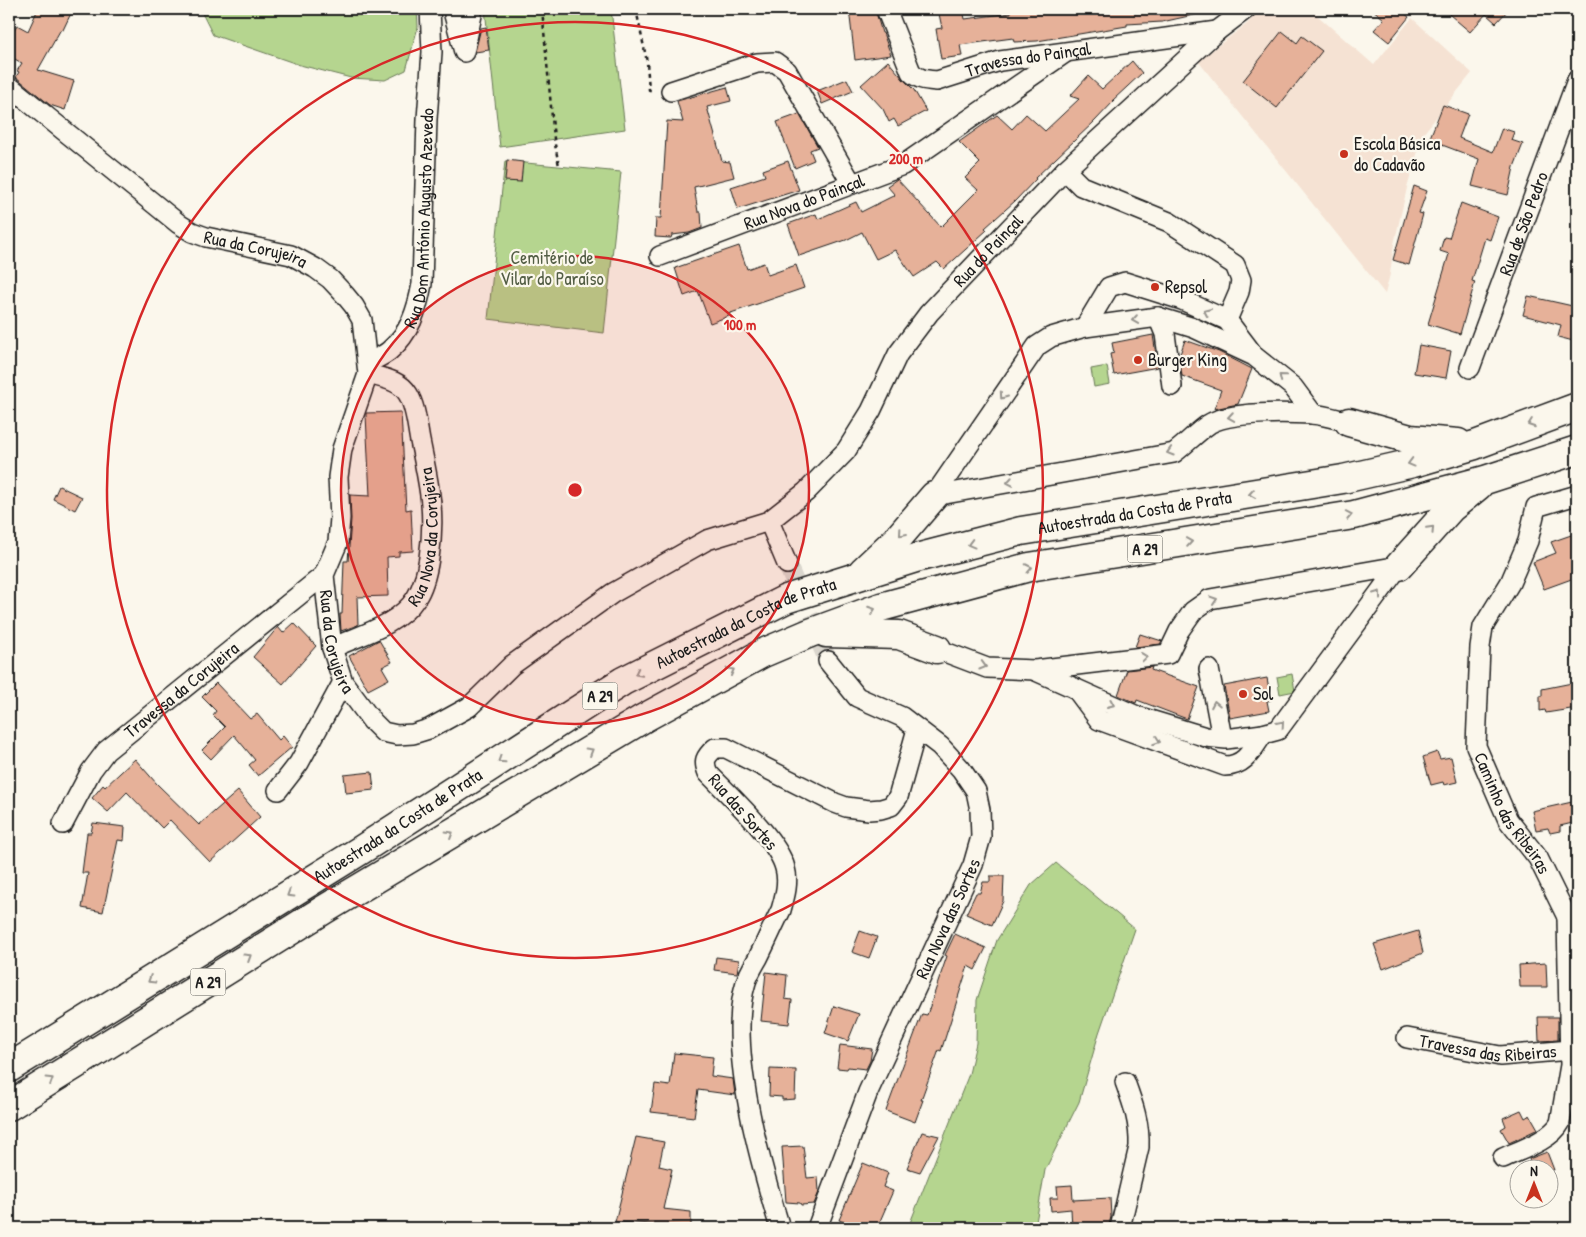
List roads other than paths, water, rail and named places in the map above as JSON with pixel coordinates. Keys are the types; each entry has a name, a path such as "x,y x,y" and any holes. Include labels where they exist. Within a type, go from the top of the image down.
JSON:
{"highway":[{"name":"Autoestrada da Costa de Prata","path":"9,1068 361,850 622,681 786,599 916,558 1022,531 1343,479 1413,463 1475,444 1577,407"},
{"path":"1349,422 1410,439 1475,444"},
{"name":"Autoestrada da Costa de Prata","path":"9,1106 325,909 644,718 763,653 810,633 881,606 1029,567 1354,515 1485,480 1577,450"},
{"path":"1399,566 1451,508 1485,480"},
{"path":"858,575 898,538 934,496"},
{"path":"810,633 899,635 937,649"}],"street":[{"name":"Rua Dom António Augusto Azevedo","path":"368,368 389,351 409,328 419,304 422,284 432,52 430,9"},
{"path":"458,9 454,15 464,52"},
{"path":"464,52 472,15 467,9"},
{"name":"Travessa do Painçal","path":"886,9 911,72 917,78 937,81 1000,61 1216,31"},
{"name":"Rua do Painçal","path":"769,521 806,492 846,451 871,411 898,354 929,313 1065,170 1216,31 1246,9"},
{"path":"432,52 464,52"},
{"name":"Rua Nova do Painçal","path":"660,256 903,165 1065,52"},
{"path":"671,91 757,63 775,62 787,71 852,184"},
{"name":"Rua de São Pedro","path":"1470,368 1577,80"},
{"name":"Rua da Corujeira","path":"9,86 179,224 192,232 206,237 291,255 330,280 354,306 362,320 368,368 342,450 338,477 340,518 338,542 324,575 332,648 343,682 372,721 383,732 397,735 413,734 429,729 469,706 512,666 613,593 707,540 769,521"},
{"path":"1065,170 1081,186 1169,222 1235,265 1241,280 1239,292 1227,320"},
{"path":"1085,327 1109,287 1125,282 1182,300 1227,320 1254,356"},
{"path":"1158,317 1165,334 1172,386"},
{"path":"934,496 1037,346 1051,337 1085,327 1158,317 1194,328 1254,356 1293,387 1313,414"},
{"name":"Rua Nova da Corujeira","path":"332,648 378,628 405,611 416,598 424,581 432,542 433,519 431,497 415,413 408,394 401,386 368,368"},
{"path":"934,496 1174,453 1208,424 1220,419 1247,415 1313,414 1349,422"},
{"name":"Caminho das Ribeiras","path":"1572,923 1538,858 1508,820 1476,746 1480,647 1483,627 1510,584 1528,541 1536,507 1577,495"},
{"path":"769,521 786,564"},
{"path":"1035,670 1137,716 1206,737 1226,739 1278,730 1399,566"},
{"path":"937,649 986,668 1035,670 1168,654 1179,632 1193,611 1210,599 1399,566"},
{"name":"Travessa da Corujeira","path":"63,824 91,771 106,751 324,575"},
{"name":"Rua Nova das Sortes","path":"817,1228 868,1092 973,865 981,837 980,810 976,791 961,769 940,746 902,717 858,697 828,661"},
{"path":"1209,669 1222,738"},
{"path":"278,790 299,763 343,682"},
{"path":"1075,688 1099,720 1225,766 1234,766 1242,762 1263,734"},
{"name":"Rua das Sortes","path":"780,1228 760,1158 751,1117 741,1046 741,1013 746,981 785,898 787,883 785,868 772,843 708,773 704,765 707,755 715,748 726,748 835,803 857,809 881,808 891,806 898,797 917,729"},
{"path":"1503,1158 1548,1136 1557,1129 1562,1116 1572,1060 1572,923"},
{"name":"Travessa das Ribeiras","path":"1407,1038 1500,1056 1572,1060"},
{"path":"1120,1228 1139,1147 1140,1134 1136,1112 1125,1082"}],"tunnel":[{"path":"787,564 828,661"}],"place":[{"name":"Escola Básica do Cadavão","path":"1344,154"},
{"name":"Repsol","path":"1155,287"},
{"name":"Burger King","path":"1138,360"},
{"name":"Sol","path":"1243,694"}],"park label":[{"name":"Cemitério de Vilar do Paraíso","path":"552,268"}]}
